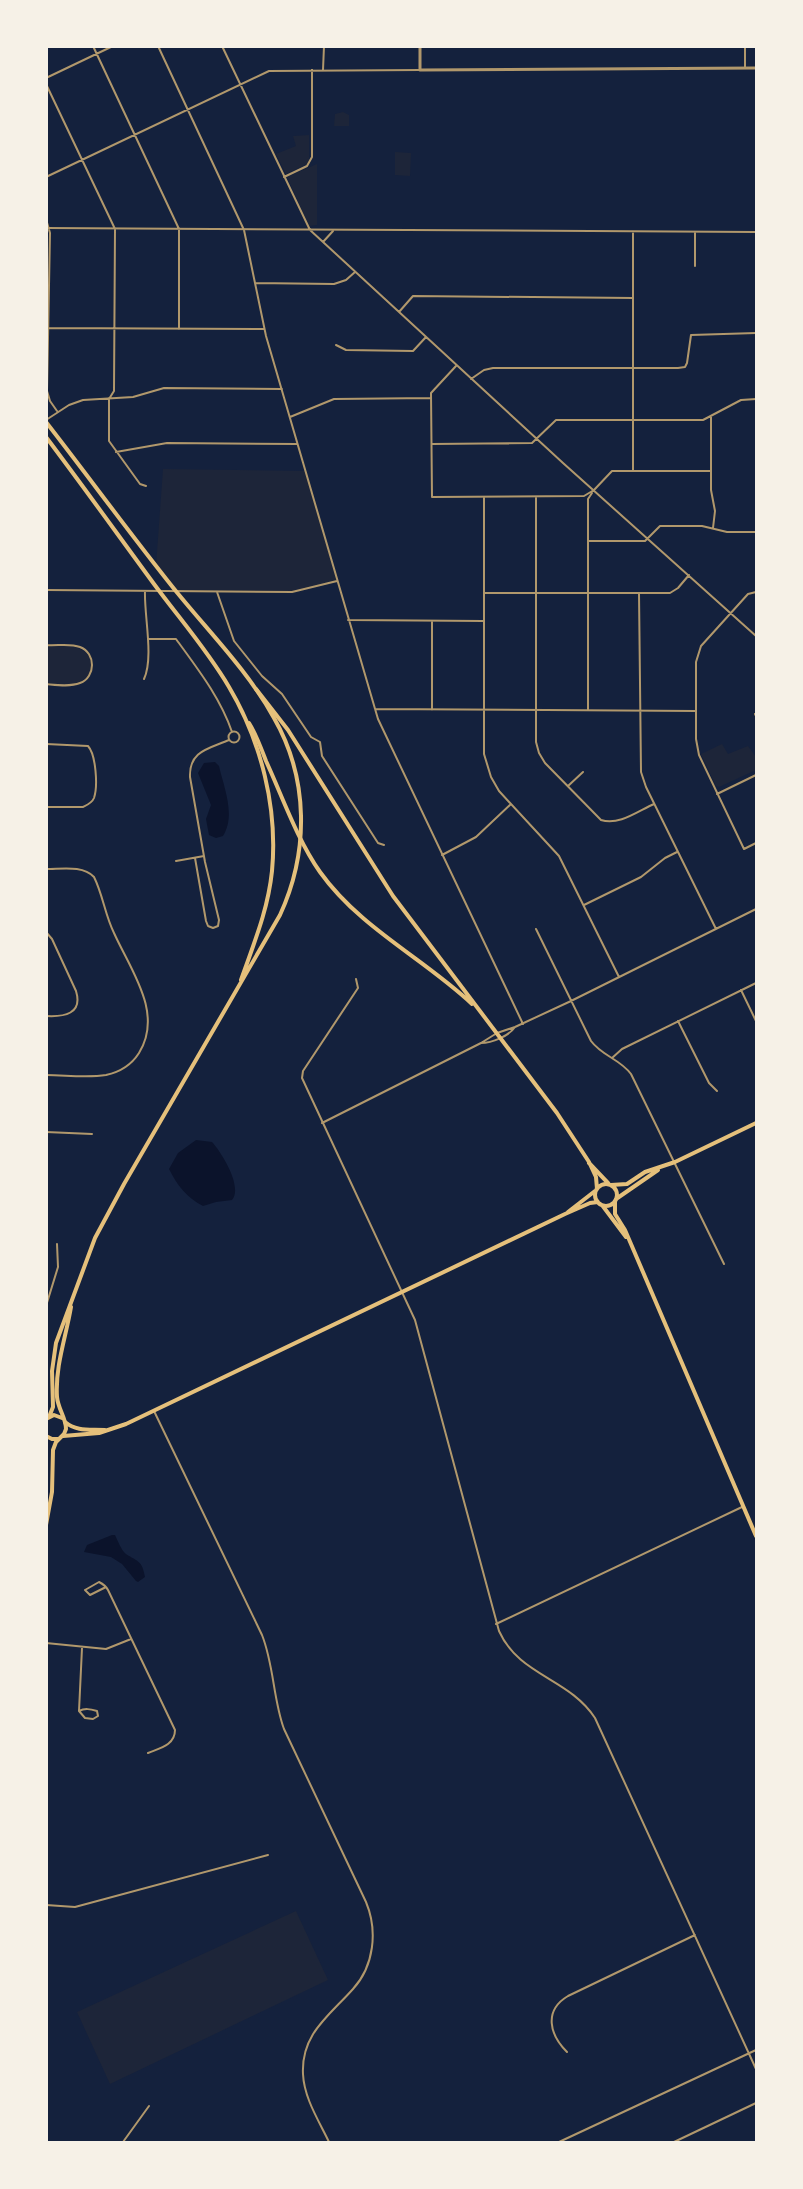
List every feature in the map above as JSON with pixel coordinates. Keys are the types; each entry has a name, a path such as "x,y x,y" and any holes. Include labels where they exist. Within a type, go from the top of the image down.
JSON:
{"main road":[{"path":"46,421 176,592 256,688 274,717 290,752 297,775 302,816 298,861 280,915 95,1238 56,1343 52,1371 52,1407 48,1418"},
{"path":"46,437 228,685 297,830 312,859 329,884 357,914 447,981 479,1010"},
{"path":"256,688 288,730 393,896 557,1113 589,1162 596,1177 596,1197 627,1238"},
{"path":"240,983 264,917 273,857 272,820 266,783 248,723"},
{"path":"565,1214 603,1185 624,1185 645,1172 675,1162 756,1123"},
{"path":"589,1162 616,1191 615,1214 756,1536"},
{"path":"46,1447 46,1438 92,1434 126,1424 565,1214 590,1203 609,1205 661,1168"},
{"path":"46,1526 52,1492 53,1450 66,1429 58,1403 58,1374 72,1300"},
{"path":"48,1418 56,1415 74,1428 81,1430 105,1430"}],"street":[{"path":"93,46 179,229 179,329"},
{"path":"46,78 113,46"},
{"path":"158,46 244,230 264,329 348,620 386,740 523,1024"},
{"path":"222,46 310,230 538,440 756,636"},
{"path":"323,70 324,46"},
{"path":"420,46 420,70"},
{"path":"745,68 746,46"},
{"path":"46,177 274,70 756,68"},
{"path":"284,177 307,166 312,157 312,70"},
{"path":"46,84 115,229 114,391 109,399 109,441 140,484 146,486"},
{"path":"46,219 49,328 47,391 51,403 58,412"},
{"path":"48,228 756,232"},
{"path":"323,242 334,231"},
{"path":"633,232 633,471"},
{"path":"695,232 695,266"},
{"path":"255,283 334,284 346,280 355,272"},
{"path":"399,312 413,296 633,298"},
{"path":"49,328 264,329"},
{"path":"471,379 484,370 494,368 685,367 689,339 695,333 756,333"},
{"path":"336,345 346,350 413,351 426,337"},
{"path":"457,365 431,393 432,497 584,496 594,490"},
{"path":"46,421 58,412 83,400 133,397 164,388 282,389"},
{"path":"290,417 334,399 431,398"},
{"path":"432,444 532,443 538,440 556,420 703,420 741,400 756,399"},
{"path":"711,417 711,471 715,510 712,530"},
{"path":"116,452 167,443 297,444"},
{"path":"588,710 588,499 612,471 711,471"},
{"path":"484,497 484,754 488,770 494,784 555,850 619,977"},
{"path":"536,497 536,742 539,753 545,763 598,818 606,822 620,820 654,804"},
{"path":"588,541 645,541 660,526 702,526 727,532 756,532"},
{"path":"484,593 673,592 689,575"},
{"path":"46,590 292,592 337,581"},
{"path":"144,679 147,671 148,639 144,614 145,591"},
{"path":"217,592 234,641 262,676 282,694 311,737 320,742 322,756 378,843 384,845"},
{"path":"756,592 748,594 701,646 697,654 696,711 696,739 699,755 744,849 756,843"},
{"path":"639,593 641,772 654,804 716,929"},
{"path":"348,620 484,621"},
{"path":"432,621 432,710"},
{"path":"148,639 176,639 208,684 232,732"},
{"path":"46,645 79,647 89,654 92,665 89,676 82,683 46,684"},
{"path":"375,709 696,711"},
{"path":"195,858 207,924 210,928 216,927 219,920 204,856 190,777 190,765 193,758 228,740 232,732"},
{"path":"228,740 234,743 239,740 238,733 232,732"},
{"path":"46,744 88,746 94,756 95,776 94,797 88,805 46,807"},
{"path":"568,786 583,772"},
{"path":"717,794 756,775"},
{"path":"442,855 476,837 512,804"},
{"path":"584,905 641,877 665,858 677,852"},
{"path":"176,861 204,856"},
{"path":"46,868 81,869 89,872 96,880 105,910 146,1003 148,1021 146,1038 133,1060 115,1073 101,1076 46,1075"},
{"path":"322,1123 756,909"},
{"path":"536,929 595,1046 600,1052 622,1064 631,1074 724,1264"},
{"path":"46,933 52,939 78,999 74,1010 65,1016 46,1016"},
{"path":"356,979 358,988 303,1071 304,1084 403,1292 419,1334 496,1624 502,1639 519,1660 571,1693 590,1710 756,2069"},
{"path":"612,1058 622,1049 756,983"},
{"path":"741,990 756,1022"},
{"path":"678,1021 709,1083 717,1090"},
{"path":"46,1132 92,1134"},
{"path":"46,1306 58,1267 57,1244"},
{"path":"154,1411 262,1635 277,1709 284,1729 371,1916 373,1944 365,1971 355,1987 317,2025 304,2055 303,2073 306,2089 329,2142"},
{"path":"496,1624 742,1507"},
{"path":"106,1587 90,1595 85,1590 99,1582 106,1587 175,1732 170,1743 148,1753"},
{"path":"46,1643 110,1649 132,1638"},
{"path":"79,1711 94,1710 97,1711 98,1716 93,1719 85,1718 79,1711 82,1648"},
{"path":"46,1905 75,1907 268,1855"},
{"path":"567,2052 558,2044 551,2026 552,2016 559,2002 695,1935"},
{"path":"560,2142 756,2050"},
{"path":"674,2142 756,2103"},
{"path":"123,2142 149,2106"}],"shaded area":[{"path":"343,112 349,115 349,126 334,126 335,114"},
{"path":"309,135 309,163 286,174 276,154 296,146 293,136"},
{"path":"395,152 411,153 410,176 395,175"},
{"path":"317,164 317,225 309,226 287,177"},
{"path":"163,469 305,471 337,581 292,592 176,592 156,566"},
{"path":"47,645 67,645 83,651 92,661 89,676 78,684 47,684"},
{"path":"722,744 728,754 748,746 756,757 756,770 719,787 716,786 701,754"},
{"path":"215,762 219,766 229,810 227,828 223,836 216,838 209,835 206,819 211,805 198,773 204,763"},
{"path":"196,1140 212,1142 226,1162 235,1187 232,1200 203,1206 187,1195 172,1175 169,1169 178,1153"},
{"path":"115,1535 126,1554 141,1564 145,1577 138,1582 122,1564 111,1557 84,1552 87,1545"},
{"path":"296,1911 328,1980 110,2084 77,2012"}]}
